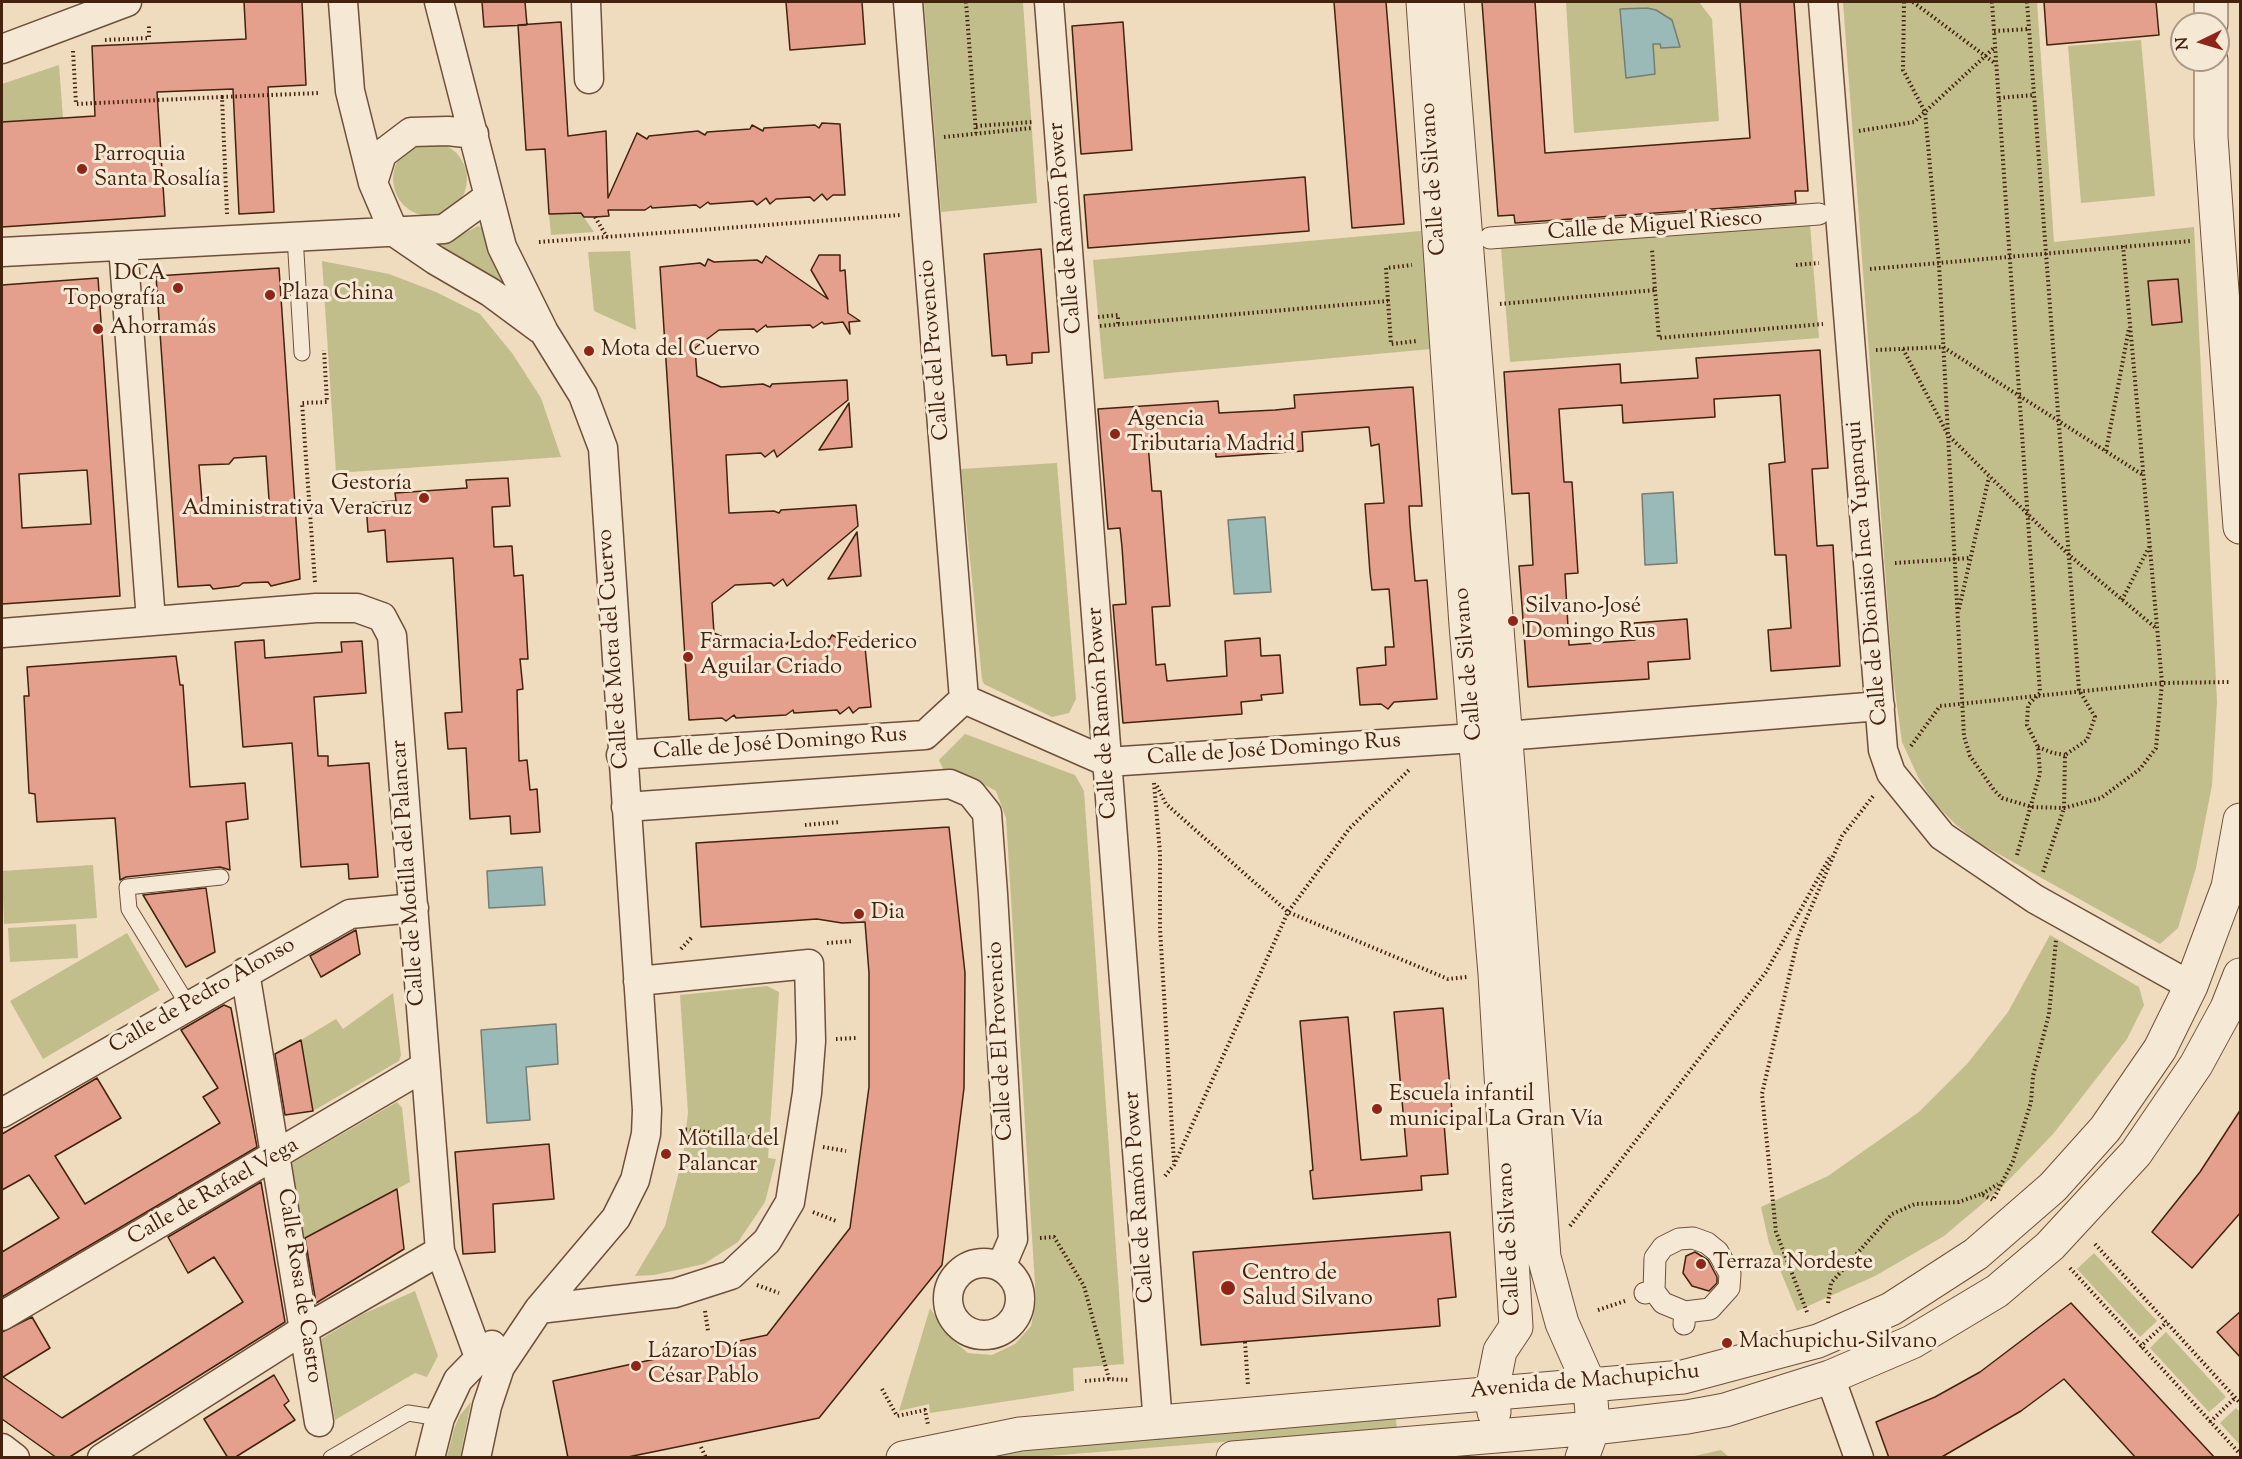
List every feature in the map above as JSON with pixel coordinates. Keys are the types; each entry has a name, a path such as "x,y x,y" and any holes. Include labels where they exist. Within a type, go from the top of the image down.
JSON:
{"street":[{"path":"2,49 127,2"},
{"path":"344,2 350,91 373,183 394,232"},
{"name":"Calle de Mota del Cuervo","path":"439,2 502,247 544,332 583,395 603,448 621,755 647,1110 643,1148 634,1180 616,1218 539,1309 500,1367 487,1406 476,1458"},
{"path":"586,2 589,80"},
{"name":"Calle del Provencio","path":"908,2 964,699"},
{"name":"Calle de Ramón Power","path":"1049,2 1158,1424"},
{"name":"Calle de Silvano","path":"1424,2 1444,319 1491,736 1544,1257 1562,1323 1590,1386 1587,1443"},
{"name":"Calle de Silvano","path":"1447,2 1491,736 1495,974 1516,1327"},
{"name":"Calle de Dionisio Inca Yupanqui","path":"1823,2 1883,750 1891,773 1942,836 2047,905 2191,986"},
{"path":"2211,72 2211,137 2231,299 2241,527"},
{"path":"373,183 382,154 411,132 448,131 474,134"},
{"path":"2,252 444,229 488,197"},
{"name":"Calle de Miguel Riesco","path":"1490,238 1819,214"},
{"name":"Calle de Mota del Cuervo","path":"394,232 435,260 490,292 544,332"},
{"path":"123,246 151,621"},
{"name":"Calle de Motilla del Palancar","path":"2,633 316,608 357,608 382,617 392,636 440,1251 479,1357"},
{"name":"Calle de José Domingo Rus","path":"621,755 925,735 964,699 1107,762 1491,736 1880,706"},
{"name":"Calle de El Provencio","path":"626,807 950,784 971,793 987,813 1013,1239 1001,1267"},
{"name":"Avenida de Machupichu","path":"903,1458 1020,1434 1158,1424 1492,1392 1683,1377 1818,1341 1891,1309 1976,1254 2053,1187 2105,1129 2160,1049 2191,986 2228,888 2241,820"},
{"name":"Calle de Pedro Alonso","path":"2,1113 244,972 350,914 414,908"},
{"path":"539,1309 675,1293 731,1275 767,1241 790,1202 807,1093 811,1041 809,964 638,981"},
{"name":"Calle Rosa de Castro","path":"244,972 277,1156 319,1422"},
{"name":"Avenida de Machupichu","path":"1233,1458 1587,1443 1725,1410 1830,1377 1912,1342 1996,1291 2050,1246 2136,1154 2234,1012 2241,975"},
{"name":"Calle de Rafael Vega","path":"2,1316 277,1156 424,1067"},
{"path":"1693,1238 1707,1243 1718,1252 1730,1274 1729,1288 1710,1309 1684,1318 1649,1292 1655,1258 1663,1247 1679,1239 1693,1238"},
{"path":"102,1458 305,1329 440,1251"},
{"name":"Calle de Mota del Cuervo","path":"430,1458 440,1418 458,1380 479,1357 562,1281"},
{"path":"1501,1447 1492,1392 1500,1350 1516,1327 1562,1323"},
{"path":"1830,1377 1858,1458"},
{"path":"2,1448 15,1458"}],"lane":[{"path":"295,236 302,353"},
{"path":"188,1005 129,909 127,887 221,877"},
{"path":"331,1458 408,1413 440,1418"}],"path":[{"path":"966,2 976,133"},
{"path":"1904,2 1903,70 1925,112 1939,264 1964,736 1970,756 2002,798 2032,807 2064,808 2101,798 2140,769 2156,748 2162,683 2123,246"},
{"path":"1913,2 1996,65"},
{"path":"1992,2 2040,693 2028,705 2027,725 2037,747 2040,773 2016,862"},
{"path":"2027,2 2079,690 2095,717 2087,740 2065,754 2037,747"},
{"path":"97,41 149,38 149,24"},
{"path":"1994,31 2030,29"},
{"path":"1852,132 1914,122 1995,47"},
{"path":"73,50 76,104 318,93"},
{"path":"1999,98 2034,95"},
{"path":"222,98 227,218"},
{"path":"976,126 1038,122"},
{"path":"933,138 1039,128"},
{"path":"539,242 904,215"},
{"path":"595,216 607,237"},
{"path":"1863,270 2197,241"},
{"path":"1796,265 1823,263"},
{"path":"1412,266 1386,268 1388,301 1391,344 1417,341"},
{"path":"1655,290 1659,338 1826,323"},
{"path":"1505,303 1649,291"},
{"path":"1093,327 1388,301"},
{"path":"1093,318 1118,315 1118,324"},
{"path":"2106,452 2130,323"},
{"path":"315,586 302,404 327,402 324,343"},
{"path":"1870,351 1943,347 2143,475"},
{"path":"1903,349 1948,435 2028,517 2069,555 2157,629"},
{"path":"1958,615 1989,477"},
{"path":"2122,600 2149,546"},
{"path":"1885,563 1970,558"},
{"path":"1907,752 1940,706 2040,693 2162,683 2230,682"},
{"path":"1981,1194 1993,1200 2000,1182 2013,1161 2031,1102 2033,1076 2049,1014 2056,930 2047,905 2042,876 2064,808 2065,754"},
{"path":"1161,1180 1174,1165 1288,912 1349,829 1417,762"},
{"path":"1174,1165 1160,928 1160,853 1154,780 1166,804 1288,912 1448,979 1467,977"},
{"path":"1567,1230 1766,972 1842,836 1878,790"},
{"path":"805,825 840,822"},
{"path":"1807,1312 1776,1232 1762,1094 1798,938 1842,836"},
{"path":"680,951 693,936"},
{"path":"819,944 853,941"},
{"path":"681,1130 780,1141"},
{"path":"1828,1303 1831,1282 1892,1214 1915,1204 1959,1202 1981,1194 2000,1182"},
{"path":"1054,1237 1084,1286 1109,1379"},
{"path":"2095,1244 2241,1403"},
{"path":"2070,1268 2140,1347 2241,1454"},
{"path":"2140,1347 2167,1322"},
{"path":"1245,1342 1248,1389"},
{"path":"1085,1381 1155,1378"},
{"path":"882,1389 897,1416 925,1410"},
{"path":"2210,1422 2236,1397"},
{"path":"701,1447 706,1458"}],"shaded area":[{"path":"924,2 1023,2 1037,203 941,212"},
{"path":"1566,2 1699,2 1712,19 1719,121 1574,133"},
{"path":"1843,2 2037,2 2054,242 2194,227 2217,702 2212,785 2196,868 2178,928 2160,944 1977,842 1955,824 1933,801 1919,779 1902,742 1893,677"},
{"path":"2141,40 2155,196 2081,203 2068,46"},
{"path":"59,65 63,118 2,122 2,84"},
{"path":"423,142 437,142 451,148 461,158 467,172 467,186 461,200 451,210 437,216 423,216 409,210 399,200 393,186 393,172 399,158 409,148"},
{"path":"581,213 594,232 551,235 549,214"},
{"path":"1810,224 1819,338 1510,362 1501,248"},
{"path":"478,226 483,228 496,266 508,288 431,245 444,244"},
{"path":"1421,231 1431,349 1104,379 1093,260"},
{"path":"630,251 636,330 594,311 588,252"},
{"path":"322,261 389,274 436,292 480,314 512,353 541,398 561,457 336,473"},
{"path":"1057,463 1076,699 1069,713 1052,717 984,684 982,679 961,469"},
{"path":"965,734 1075,775 1084,791 1124,1364 1073,1368 1074,1391 930,1413 929,1404 899,1411 930,1308 948,1336 968,1353 992,1355 1015,1344 1031,1326 1036,1301 1006,818 996,791 968,776 945,773 939,760"},
{"path":"93,865 97,918 4,924 2,871"},
{"path":"76,924 78,958 10,962 8,928"},
{"path":"127,933 160,990 43,1059 10,1001"},
{"path":"2050,935 2139,987 2144,1005 2127,1039 2054,1133 2001,1188 1944,1236 1875,1276 1797,1311 1769,1243 1761,1207 1828,1176 1919,1112 1967,1064 2008,1012"},
{"path":"767,986 779,992 768,1158 776,1159 765,1202 738,1242 704,1264 654,1275 635,1276 665,1226 683,1156 688,1113 680,995"},
{"path":"393,993 401,1055 399,1061 313,1111 301,1040 336,1019 343,1029"},
{"path":"397,1102 402,1108 410,1182 302,1240 292,1163"},
{"path":"2094,1253 2157,1321 2140,1337 2077,1269"},
{"path":"415,1291 438,1356 427,1377 415,1373 335,1420 321,1339 363,1314"},
{"path":"2166,1332 2226,1397 2209,1412 2150,1348"},
{"path":"471,1402 460,1457 447,1457 460,1415"},
{"path":"2236,1408 2240,1412 2240,1445 2220,1423"},
{"path":"1395,1414 1397,1428 1036,1457 996,1457 994,1450"},
{"path":"1721,1450 1729,1457 1690,1457"}],"water":[{"path":"1620,9 1656,10 1672,20 1680,47 1661,48 1660,44 1653,44 1655,74 1626,78"},
{"path":"1673,492 1677,563 1645,565 1642,494"},
{"path":"1265,517 1271,592 1234,594 1228,520"},
{"path":"542,867 545,905 489,908 487,871"},
{"path":"556,1024 558,1064 526,1067 530,1120 487,1123 481,1030"}],"building":[{"path":"244,2 302,2 306,85 268,87 274,212 239,214 233,89 157,92 165,216 2,227 2,122 95,116 92,46 246,39"},
{"path":"482,2 525,2 527,25 484,27"},
{"path":"786,2 862,2 865,44 790,50"},
{"path":"1334,2 1386,2 1404,224 1352,228"},
{"path":"1482,2 1535,2 1545,153 1750,138 1740,2 1794,2 1808,191 1795,191 1796,203 1515,223 1514,215 1498,216"},
{"path":"2044,2 2156,2 2159,35 2047,45"},
{"path":"561,22 568,136 606,131 608,198 637,133 647,139 649,136 698,131 705,135 707,132 750,129 752,125 763,131 764,128 815,125 819,128 822,123 840,124 845,195 833,195 827,200 822,194 814,201 810,197 776,199 770,204 766,198 757,205 753,201 710,204 708,202 700,208 696,205 652,208 651,206 645,210 608,210 609,216 595,217 584,217 581,213 549,214 545,149 526,150 518,25"},
{"path":"1123,22 1132,150 1081,154 1072,26"},
{"path":"1305,177 1309,231 1088,248 1084,195"},
{"path":"1041,249 1049,352 1032,353 1032,363 1007,365 1006,355 992,356 984,254"},
{"path":"819,255 840,255 840,271 845,270 848,313 860,321 849,322 850,334 843,322 824,324 822,322 813,328 810,325 767,327 766,325 757,332 754,329 719,330 695,348 697,376 721,387 763,384 770,387 772,384 847,380 848,400 777,457 774,450 765,457 761,453 726,455 729,513 774,511 779,513 781,510 856,505 858,526 787,586 783,579 774,586 771,583 735,585 712,603 714,633 738,644 778,640 787,644 788,642 830,639 832,635 843,641 844,637 864,637 871,707 859,708 853,713 849,707 840,714 837,710 794,713 793,710 786,715 736,718 734,715 726,721 722,718 689,720 660,267 700,263 705,266 708,259 714,262 757,260 762,263 766,256 828,299 811,270"},
{"path":"279,268 300,579 271,586 268,582 243,583 239,586 213,589 210,585 178,587 156,276","holes":["266,456 270,514 238,516 234,511 203,514 199,465 229,464 234,458"]},
{"path":"98,278 120,596 2,604 2,285","holes":["87,470 91,524 22,528 19,474"]},
{"path":"2178,279 2182,322 2152,325 2148,281"},
{"path":"1820,350 1828,468 1812,469 1817,546 1833,545 1840,666 1771,671 1768,630 1791,628 1786,555 1775,555 1769,464 1785,462 1780,395 1714,399 1715,417 1623,423 1622,405 1559,409 1564,482 1572,482 1578,573 1565,574 1569,645 1635,640 1634,623 1687,619 1690,659 1648,662 1649,679 1528,687 1519,566 1533,565 1529,493 1512,494 1504,372 1620,364 1621,383 1698,378 1696,358"},
{"path":"1413,387 1422,506 1409,506 1410,525 1415,581 1427,580 1437,699 1394,702 1388,709 1381,704 1360,705 1357,668 1386,665 1385,647 1394,647 1389,589 1372,590 1370,573 1365,504 1384,503 1379,444 1371,446 1369,427 1302,432 1303,451 1216,457 1215,439 1148,444 1152,491 1161,491 1170,606 1152,607 1156,665 1165,664 1167,681 1227,676 1225,641 1260,638 1261,656 1280,655 1283,693 1261,695 1262,700 1241,702 1242,714 1123,723 1113,605 1126,604 1122,547 1120,528 1108,529 1098,409 1218,401 1219,413 1275,410 1295,408 1294,395"},
{"path":"849,403 852,447 819,450"},
{"path":"508,478 510,506 492,507 494,547 512,546 514,576 523,575 528,659 520,659 523,689 517,690 519,761 527,760 530,790 537,789 540,832 511,834 510,816 470,819 466,748 448,749 445,713 462,712 453,558 387,562 385,530 368,532 366,503 396,501 395,493 467,488 466,480"},
{"path":"857,532 861,576 828,579"},
{"path":"264,640 265,658 342,652 341,642 362,641 366,693 314,697 318,756 328,756 328,766 369,763 378,877 349,879 348,864 301,867 292,743 243,747 235,642"},
{"path":"176,656 180,685 183,685 190,787 245,783 248,819 226,822 230,870 220,867 126,877 120,880 115,818 37,822 35,794 29,793 24,696 29,696 27,667"},
{"path":"949,827 965,973 964,1088 942,1265 819,1418 623,1458 568,1458 553,1381 767,1335 850,1228 869,1087 869,973 865,922 842,923 817,919 701,927 696,843"},
{"path":"206,888 215,952 186,967 143,895"},
{"path":"356,930 360,954 321,977 310,956"},
{"path":"224,1005 231,1008 257,1147 2,1297 2,1252 59,1218 29,1175 2,1190 2,1134 97,1078 121,1118 55,1156 85,1204 220,1123 203,1097 218,1088 181,1030"},
{"name":"Escuela infantil municipal La Gran Vía","path":"1443,1008 1453,1122 1444,1123 1448,1174 1421,1176 1422,1190 1313,1199 1310,1171 1313,1170 1300,1021 1348,1017 1361,1160 1407,1156 1394,1012"},
{"path":"301,1040 313,1111 285,1115 275,1054"},
{"path":"2241,1109 2241,1212 2192,1268 2152,1232 2200,1172"},
{"path":"549,1144 554,1199 493,1204 495,1252 463,1254 455,1152"},
{"path":"261,1182 285,1322 68,1458 57,1458 2,1419 2,1332 32,1317 50,1348 3,1377 62,1418 243,1302 214,1257 188,1273 168,1237"},
{"path":"397,1189 404,1249 316,1303 305,1238"},
{"name":"Centro de Salud Silvano","path":"1450,1232 1456,1297 1438,1299 1440,1326 1201,1345 1193,1252"},
{"name":"Terraza Nordeste","path":"1695,1252 1708,1260 1717,1277 1717,1283 1709,1291 1692,1286 1683,1273 1686,1256"},
{"path":"2071,1303 2215,1458 2136,1458 2064,1379 2021,1411 1940,1458 1889,1458 1876,1422 1935,1397 1980,1372"},
{"path":"2241,1311 2241,1358 2217,1332"},
{"path":"274,1375 289,1401 284,1405 295,1420 234,1458 228,1458 204,1419"}],"place":[{"name":"Parroquia Santa Rosalía","path":"82,169"},
{"name":"DCA Topografía","path":"178,288"},
{"name":"Plaza China","path":"270,295"},
{"name":"Ahorramás","path":"98,329"},
{"name":"Mota del Cuervo","path":"589,351"},
{"name":"Agencia Tributaria Madrid","path":"1115,434"},
{"name":"Gestoría Administrativa Veracruz","path":"424,498"},
{"name":"Silvano-José Domingo Rus","path":"1513,621"},
{"name":"Farmacia Ldo. Federico Aguilar Criado","path":"688,657"},
{"name":"Dia","path":"859,914"},
{"name":"Escuela infantil municipal La Gran Vía","path":"1377,1109"},
{"name":"Motilla del Palancar","path":"666,1154"},
{"name":"Terraza Nordeste","path":"1701,1264"},
{"name":"Centro de Salud Silvano","path":"1228,1288"},
{"name":"Machupichu-Silvano","path":"1727,1343"},
{"name":"Lázaro Días César Pablo","path":"636,1366"}]}
